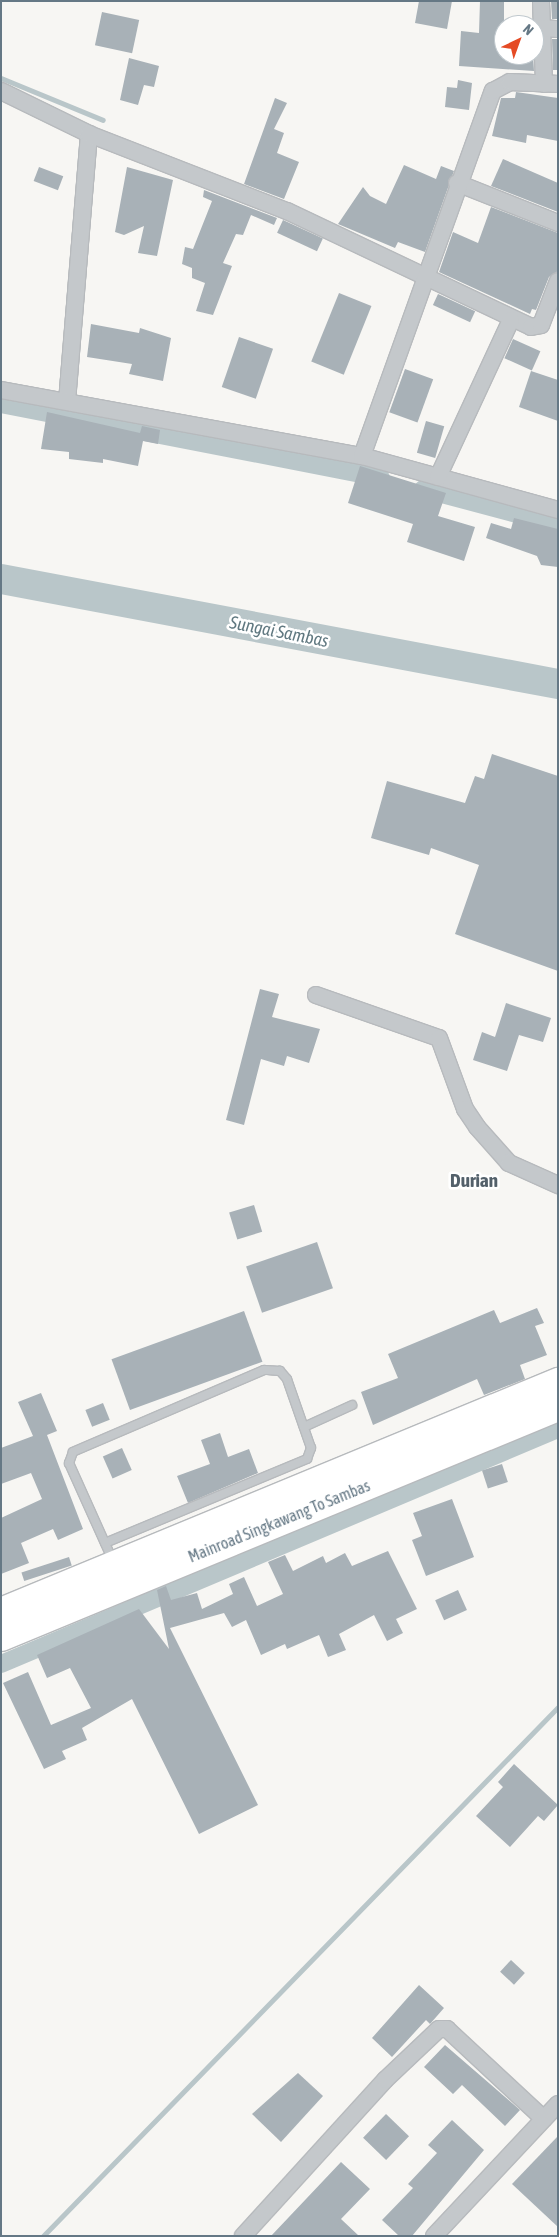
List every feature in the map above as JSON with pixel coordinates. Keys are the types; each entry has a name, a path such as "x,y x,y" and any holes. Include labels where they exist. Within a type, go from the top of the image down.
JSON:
{"highway":[{"name":"Mainroad Singkawang To Sambas","path":"1,1637 328,1490 558,1382"},
{"name":"Mainroad Singkawang To Sambas","path":"1,1612 110,1555 266,1489 328,1490 558,1407"}],"street":[{"path":"362,456 457,183 493,90 510,82 551,84 550,28 541,1"},
{"path":"1,91 90,134 287,211 511,320 531,327 541,325 558,281"},
{"path":"67,401 90,134"},
{"path":"457,183 558,223"},
{"path":"438,477 511,320"},
{"path":"1,390 362,456 558,510"},
{"path":"316,995 440,1038 465,1108 477,1127 509,1163 558,1185"},
{"path":"243,2236 384,2080 439,2029 447,2030 544,2119"},
{"path":"434,2236 558,2104"}],"lane":[{"path":"110,1555 69,1464 73,1452 82,1445 271,1368 287,1379 304,1427 311,1455 266,1489"},
{"path":"304,1427 352,1405"}],"building":[{"path":"419,1 452,1 447,29 415,23"},
{"path":"480,1 504,1 504,15 494,15 494,65 534,65 534,71 459,66 461,31 479,33"},
{"path":"551,1 558,1 558,19 552,19"},
{"path":"102,12 139,20 132,53 95,45"},
{"path":"552,39 558,39 558,70 553,70"},
{"path":"129,58 159,66 154,87 144,85 138,105 120,100"},
{"path":"458,80 472,83 469,110 445,107 447,87 457,88"},
{"path":"516,92 558,98 558,141 527,135 526,143 492,136 501,98 515,98"},
{"path":"275,98 287,103 274,129 284,133 277,153 299,162 284,199 244,184"},
{"path":"503,159 558,183 558,212 491,186"},
{"path":"404,165 436,179 441,166 454,171 425,252 398,242 395,248 338,224 363,187 370,196 386,204"},
{"path":"39,167 63,176 58,190 34,181"},
{"path":"127,167 173,180 157,256 138,253 144,226 124,235 115,232"},
{"path":"204,190 277,218 274,225 251,215 243,235 236,234 223,263 232,266 213,315 196,311 205,283 192,278 192,268 182,264 185,247 193,249 212,201 203,197"},
{"path":"491,207 558,233 558,271 549,277 536,310 532,309 530,314 439,272 453,232 478,243"},
{"path":"283,220 323,239 317,251 277,233"},
{"path":"339,293 371,306 344,375 311,362"},
{"path":"438,294 475,311 470,322 433,305"},
{"path":"91,324 139,333 140,328 171,338 163,381 129,374 132,364 87,357"},
{"path":"239,337 273,349 256,399 222,387"},
{"path":"513,339 540,351 532,370 504,358"},
{"path":"405,369 433,379 417,422 389,412"},
{"path":"531,371 558,380 558,421 519,407"},
{"path":"47,412 140,433 142,426 160,430 158,444 143,441 138,466 103,459 103,463 69,459 69,452 41,449"},
{"path":"426,421 444,426 435,458 417,453"},
{"path":"360,466 446,493 438,516 475,527 464,561 407,542 413,524 348,503"},
{"path":"514,518 558,529 558,567 541,565 537,556 486,538 491,523 511,529"},
{"path":"492,754 558,776 558,971 455,934 479,865 431,848 429,855 371,838 387,781 465,803 475,776 484,779"},
{"path":"260,989 279,994 272,1017 320,1029 309,1063 287,1056 284,1066 261,1059 244,1125 226,1120"},
{"path":"506,1003 551,1018 543,1042 519,1035 507,1071 473,1060 482,1032 495,1037"},
{"path":"254,1205 262,1232 237,1239 229,1213"},
{"path":"317,1242 333,1288 262,1313 246,1266"},
{"path":"537,1308 544,1323 535,1326 547,1355 520,1365 525,1379 484,1395 477,1379 373,1425 361,1392 398,1378 388,1354 494,1310 500,1323"},
{"path":"244,1311 262,1362 130,1410 112,1359"},
{"path":"41,1393 57,1431 47,1435 83,1529 58,1540 53,1529 21,1543 29,1563 1,1574 1,1518 42,1499 31,1473 1,1484 1,1448 33,1436 18,1402"},
{"path":"103,1403 110,1420 92,1427 85,1410"},
{"path":"220,1433 228,1457 249,1449 258,1473 188,1503 177,1476 210,1464 201,1440"},
{"path":"122,1448 132,1470 113,1478 103,1457"},
{"path":"502,1464 508,1482 488,1489 482,1470"},
{"path":"452,1499 474,1557 426,1576 412,1540 422,1536 413,1513"},
{"path":"388,1551 417,1609 396,1619 403,1633 387,1641 374,1615 339,1634 346,1650 328,1657 319,1635 287,1649 285,1644 261,1655 246,1620 232,1627 224,1613 170,1628 258,1805 199,1834 132,1699 82,1728 87,1740 62,1751 66,1759 44,1769 3,1683 28,1672 51,1725 91,1708 70,1668 47,1678 37,1655 139,1609 169,1649 157,1590 166,1586 171,1600 197,1593 202,1609 233,1594 229,1584 244,1577 257,1606 283,1594 268,1562 285,1555 293,1571 323,1556 326,1563 345,1553 352,1566"},
{"path":"69,1557 72,1566 24,1581 21,1572"},
{"path":"458,1590 467,1610 444,1620 435,1600"},
{"path":"514,1764 558,1805 544,1821 538,1816 510,1847 476,1816 503,1787 498,1782"},
{"path":"511,1960 525,1973 514,1985 500,1972"},
{"path":"419,1985 444,2008 430,2024 426,2020 392,2057 372,2038"},
{"path":"445,2045 520,2110 505,2126 462,2085 453,2094 424,2067"},
{"path":"298,2073 323,2096 281,2142 252,2114"},
{"path":"386,2114 409,2136 386,2160 363,2138"},
{"path":"452,2120 484,2150 412,2236 399,2236 382,2220 413,2188 408,2184 437,2153 428,2145"},
{"path":"558,2136 558,2227 512,2184"},
{"path":"341,2162 370,2189 341,2219 359,2236 271,2236"}],"waterway":[{"path":"1,78 103,120"},
{"path":"1,404 381,478"},
{"path":"423,489 558,525"},
{"name":"Sungai Sambas","path":"1,579 558,684"},
{"path":"1,1664 558,1429"},
{"path":"43,2236 558,1707"}],"district":[{"name":"Durian","path":"474,1181"}]}
